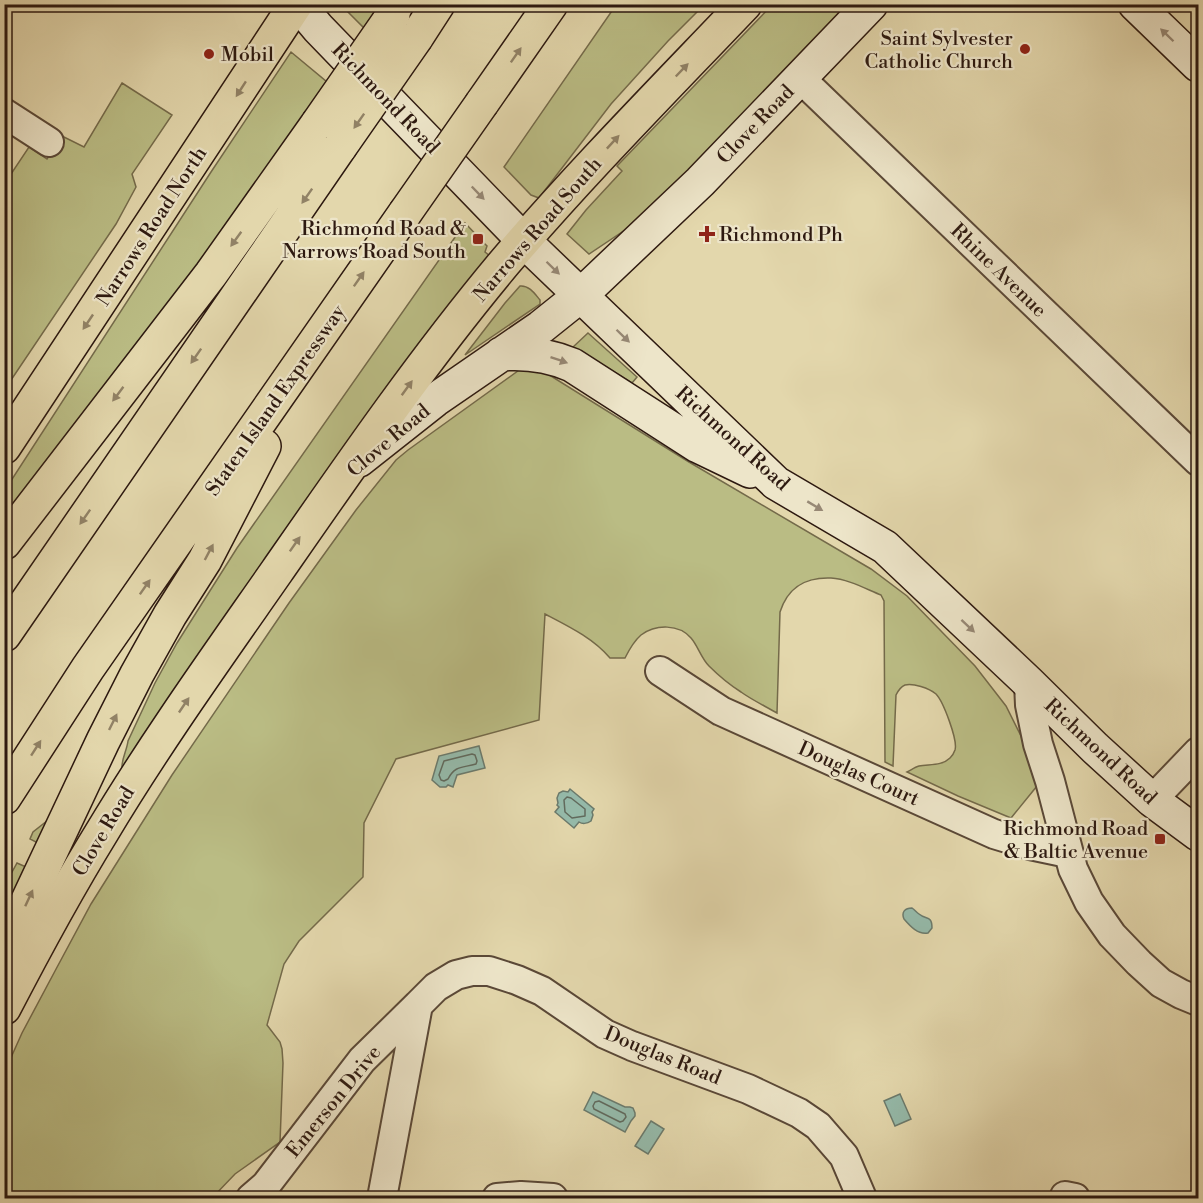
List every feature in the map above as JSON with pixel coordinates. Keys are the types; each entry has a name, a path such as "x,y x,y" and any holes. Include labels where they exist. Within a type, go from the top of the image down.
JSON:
{"main road":[{"name":"Richmond Road","path":"297,4 524,241 776,483 885,547 1095,748 1152,800 1198,834"},
{"name":"Narrows Road North","path":"4,447 297,4"},
{"path":"4,635 438,4"},
{"name":"Staten Island Expressway","path":"4,798 95,658 551,4"},
{"name":"Narrows Road South","path":"348,469 456,323 524,241 611,144 745,4"},
{"name":"Clove Road","path":"4,1008 58,907 126,793 199,683 348,469 435,400 541,327 581,295 700,182 871,4"},
{"path":"1136,4 1198,65"},
{"path":"4,543 211,274 399,10"},
{"path":"4,951 137,674 170,615 205,560 326,327"},
{"path":"501,354 539,355 572,365 698,446 776,483"}],"street":[{"name":"Rhine Avenue","path":"800,78 1198,461"},
{"path":"4,113 49,142"},
{"name":"Douglas Court","path":"660,670 721,711 994,834 1068,853"},
{"path":"1029,683 1030,705 1038,744 1073,869 1089,902 1112,935 1138,963 1161,983 1198,1001"},
{"path":"1152,800 1198,753"},
{"name":"Douglas Road","path":"418,1005 436,987 456,975 472,971 489,971 517,980 542,991 597,1029 632,1046 748,1089 799,1113 819,1126 844,1156 862,1198"},
{"path":"382,1198 418,1005"},
{"name":"Emerson Drive","path":"260,1194 362,1060 418,1005"},
{"path":"497,1198 521,1196 554,1198"}],"green space":[{"path":"340,4 380,4 380,5 364,28"},
{"path":"616,5 704,5 611,104 539,198 531,195 504,167"},
{"path":"772,5 853,5 640,220 589,254 567,234 622,171 617,166"},
{"path":"291,52 327,82 185,283 5,520 5,490"},
{"path":"122,83 172,115 132,174 136,187 116,224 5,389 5,183 29,147 47,159 62,136 84,147"},
{"path":"465,223 487,246 485,252 490,256 122,769 128,741 177,643 237,548"},
{"path":"520,286 532,290 540,300 540,304 465,355 505,303"},
{"path":"588,333 637,377 632,383 573,347"},
{"path":"522,368 543,371 689,462 871,569 907,596 975,666 1006,706 1021,736 1037,786 1011,818 907,772 919,766 943,762 950,758 955,750 952,730 939,698 933,692 916,685 905,685 896,695 893,766 885,762 884,601 881,595 850,582 831,578 813,579 799,585 783,603 780,612 777,713 745,695 720,676 706,663 691,638 680,630 660,627 647,631 636,640 625,658 610,658 588,638 545,614 539,720 396,759 364,823 363,877 299,941 284,964 267,1025 280,1042 282,1049 280,1142 235,1174 212,1198 5,1198 5,1071 22,1033 91,904 172,775 289,603 356,510 396,460"},
{"path":"57,813 5,928 5,885 17,863 26,867 38,843 30,839 33,832"}],"water":[{"path":"479,746 485,768 457,775 453,787 448,785 440,787 432,780 439,756"},
{"path":"570,789 594,809 591,821 579,822 574,828 555,812 559,807 557,798 559,793 568,792"},
{"path":"912,908 931,921 932,928 928,933 918,931 904,919 904,911"},
{"path":"593,1092 625,1107 633,1108 635,1116 625,1132 584,1110"},
{"path":"900,1094 911,1119 895,1126 884,1101"},
{"path":"651,1121 664,1129 648,1154 635,1146"}],"place":[{"name":"Saint Sylvester Catholic Church","path":"1025,49"},
{"name":"Mobil","path":"209,54"},
{"name":"Richmond Ph","path":"707,234"},
{"name":"Richmond Road & Narrows Road South","path":"478,239"},
{"name":"Richmond Road & Baltic Avenue","path":"1160,839"}]}
